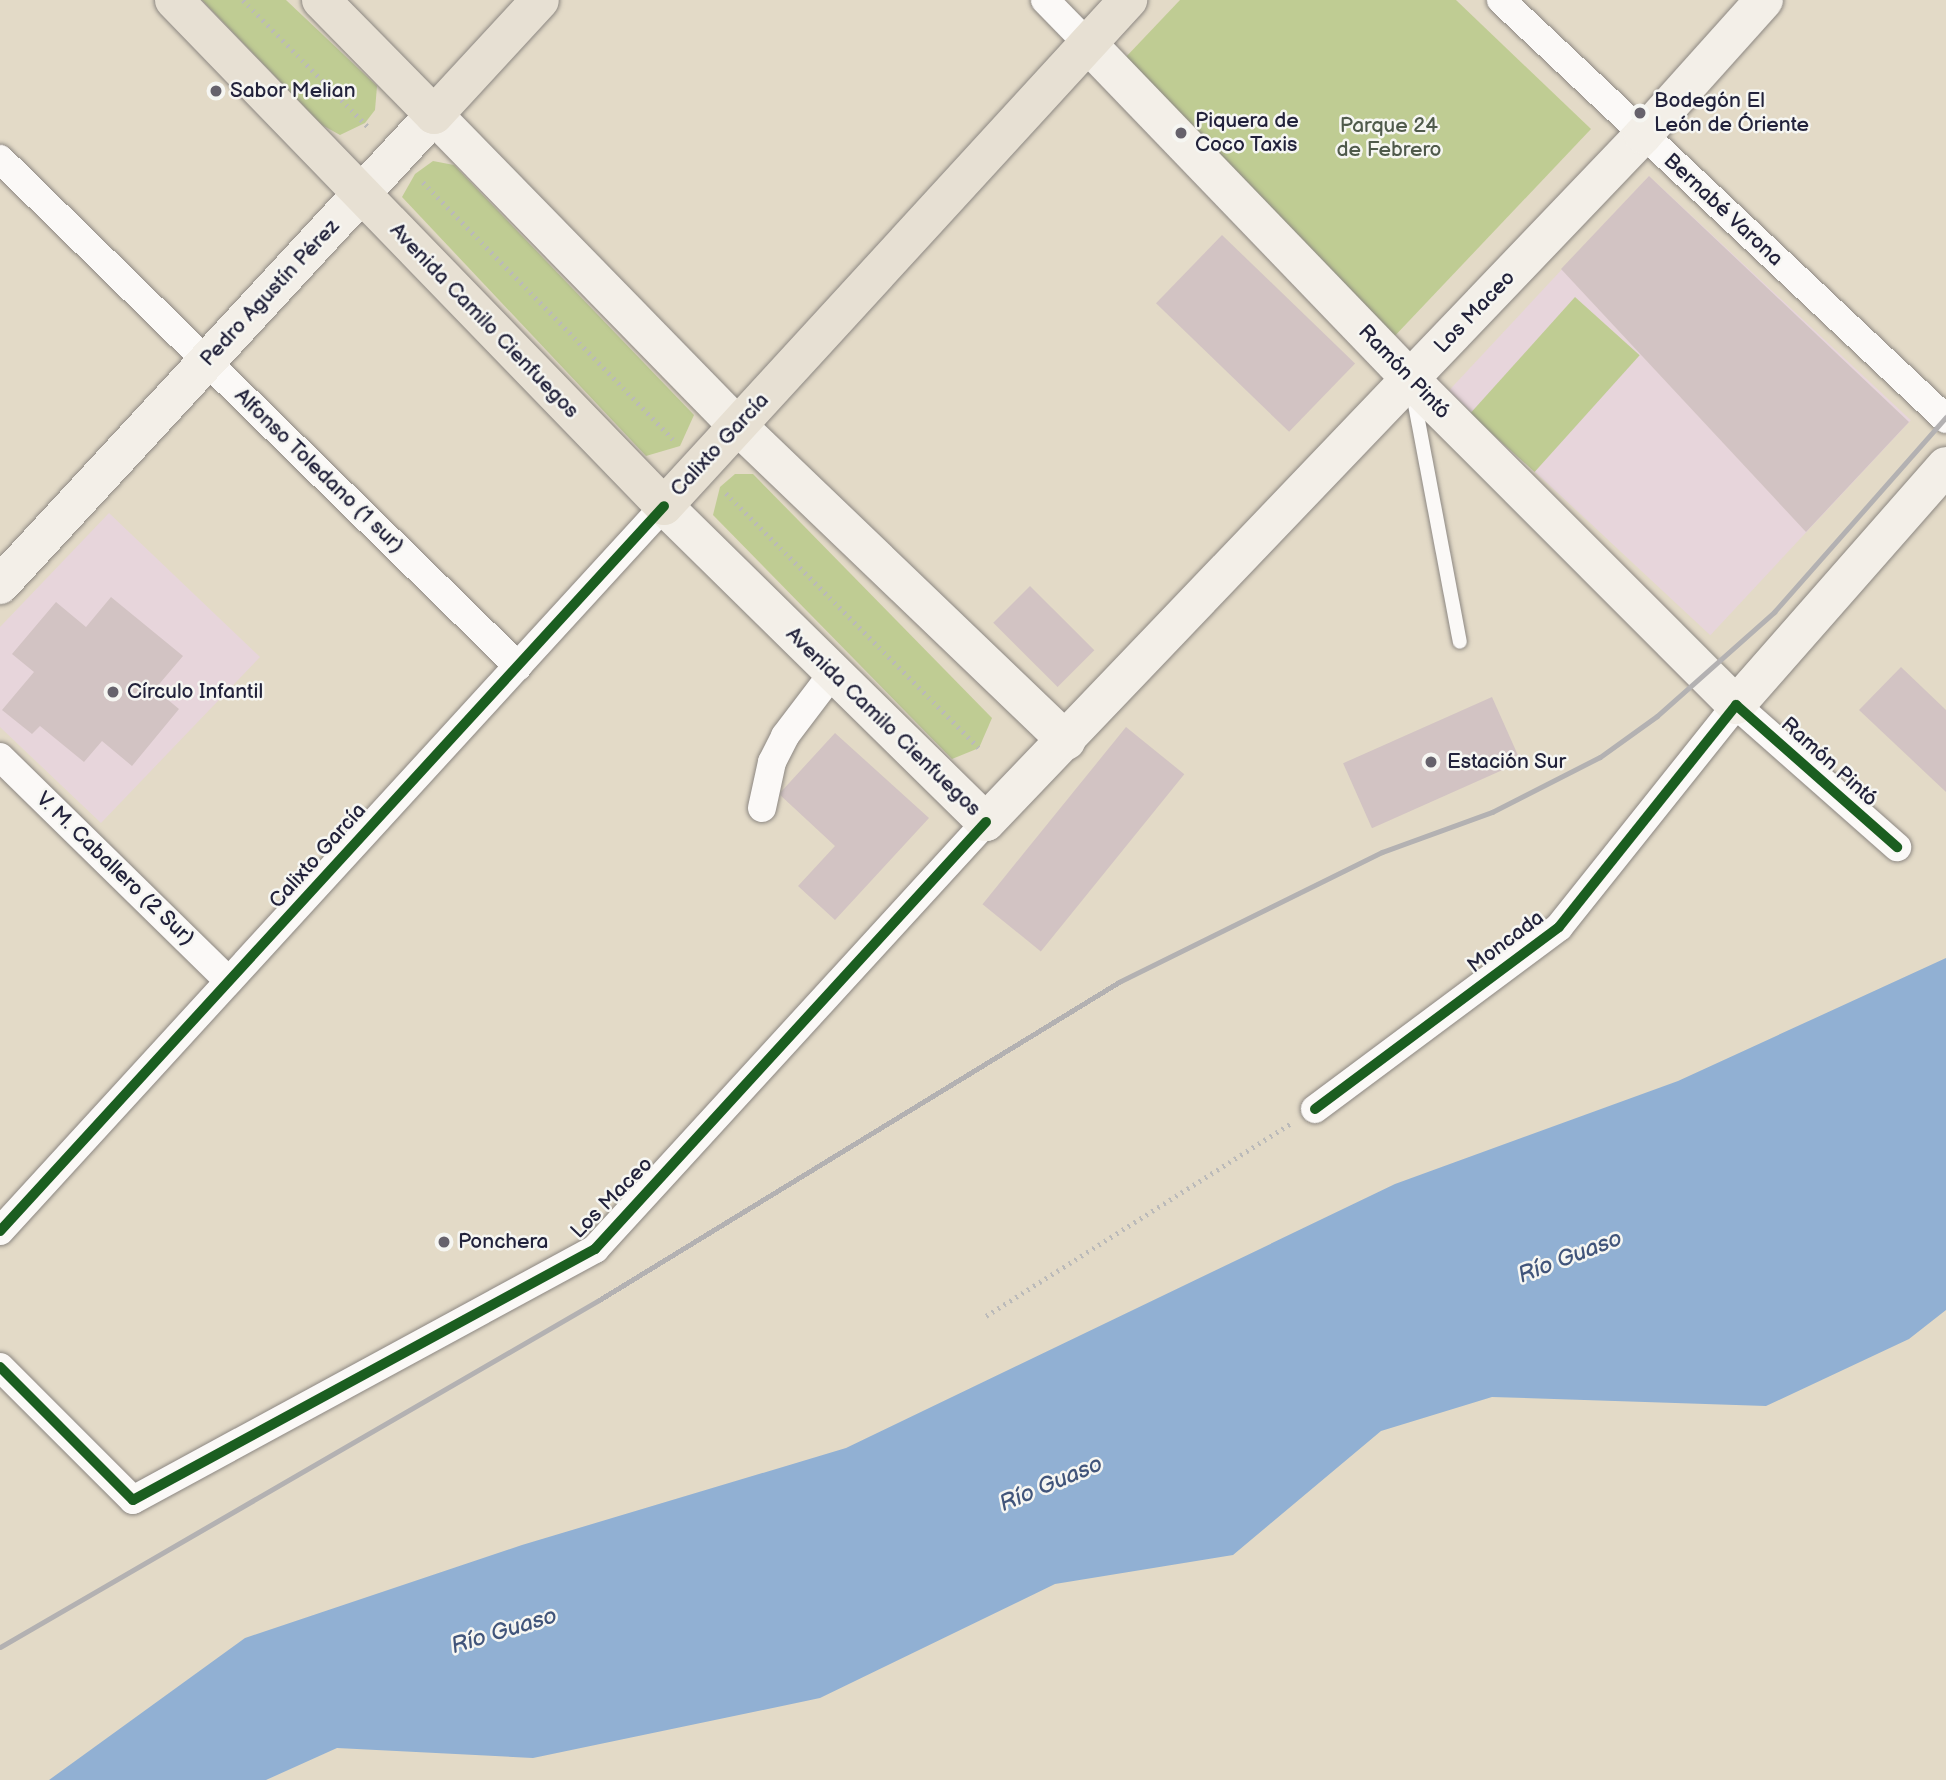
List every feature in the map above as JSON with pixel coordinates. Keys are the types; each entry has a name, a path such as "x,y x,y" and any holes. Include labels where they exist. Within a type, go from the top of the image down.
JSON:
{"main road":[{"name":"Avenida Camilo Cienfuegos","path":"174,0 664,506 832,674 986,822 1066,741"},
{"path":"321,0 738,426 1066,741"},
{"name":"Pedro Agustín Pérez","path":"0,585 540,0"},
{"name":"Calixto García","path":"664,506 1128,0"},
{"name":"Los Maceo","path":"1066,741 1643,135 1764,0"},
{"name":"Ramón Pintó","path":"1088,44 1410,379 1736,705"},
{"name":"Moncada","path":"1736,705 1946,466"}],"street":[{"name":"Ramón Pintó","path":"1045,0 1088,44"},
{"name":"Bernabé Varona","path":"1501,0 1946,419"},
{"name":"Alfonso Toledano (1 sur)","path":"0,159 518,666"},
{"name":"Calixto García","path":"0,1231 664,506"},
{"path":"762,808 772,762 785,736 832,674"},
{"name":"Ramón Pintó","path":"1736,705 1896,847"},
{"name":"Moncada","path":"1315,1109 1559,927 1736,705"},
{"name":"V. M. Caballero (2 Sur)","path":"0,757 229,981"},
{"name":"Los Maceo","path":"0,1367 133,1500 595,1249 986,822"}],"lane":[{"path":"1410,379 1460,642"}],"path":[{"path":"243,0 979,748"},
{"path":"986,1316 1315,1109"}],"shaded area":[{"path":"1649,176 1911,420 1710,635 1448,391"},
{"name":"Círculo Infantil","path":"109,513 260,657 101,823 0,727 0,627"}],"green space":[{"path":"202,0 286,0 377,86 375,110 365,123 340,135 322,125"},
{"name":"Parque 24 de Febrero","path":"1180,0 1456,0 1591,129 1390,341 1124,59"},
{"path":"433,161 454,165 694,415 680,446 646,456 402,197 415,174"},
{"path":"1575,297 1640,355 1535,472 1470,414"},
{"path":"735,474 753,474 992,718 979,748 952,759 713,515 720,487"}],"water":[{"name":"Río Guaso","path":"1946,958 1946,1310 1909,1339 1766,1406 1492,1397 1381,1431 1233,1555 1055,1584 820,1698 533,1758 337,1748 266,1780 49,1780 245,1638 522,1545 846,1448 1395,1184 1678,1081"}],"building":[{"path":"1649,176 1909,422 1806,532 1561,269"},
{"path":"1222,235 1355,364 1289,432 1156,303"},
{"path":"1030,586 1094,650 1058,687 993,623"},
{"path":"111,597 183,656 155,689 179,709 132,766 102,741 84,762 40,726 32,734 2,710 34,672 12,654 56,602 86,627"},
{"path":"1901,667 1946,710 1946,792 1859,710"},
{"name":"Estación Sur","path":"1492,697 1521,762 1372,828 1343,763"},
{"path":"1126,727 1184,774 1041,951 983,904"},
{"path":"835,733 929,818 835,920 798,886 835,846 779,794"}],"railway":[{"path":"0,1647 599,1300 1119,982 1382,852 1492,812 1600,757 1657,716 1774,612 1946,417"}],"cycle path":[{"path":"0,1231 664,506"},
{"path":"1315,1109 1559,927 1736,705 1897,847"},
{"path":"0,1367 133,1500 595,1249 986,822"}],"place":[{"name":"Sabor Melian","path":"216,91"},
{"name":"Bodegón El León de Óriente","path":"1640,113"},
{"name":"Piquera de Coco Taxis","path":"1181,133"},
{"name":"Círculo Infantil","path":"113,692"},
{"name":"Estación Sur","path":"1431,762"},
{"name":"Ponchera","path":"444,1242"}]}
